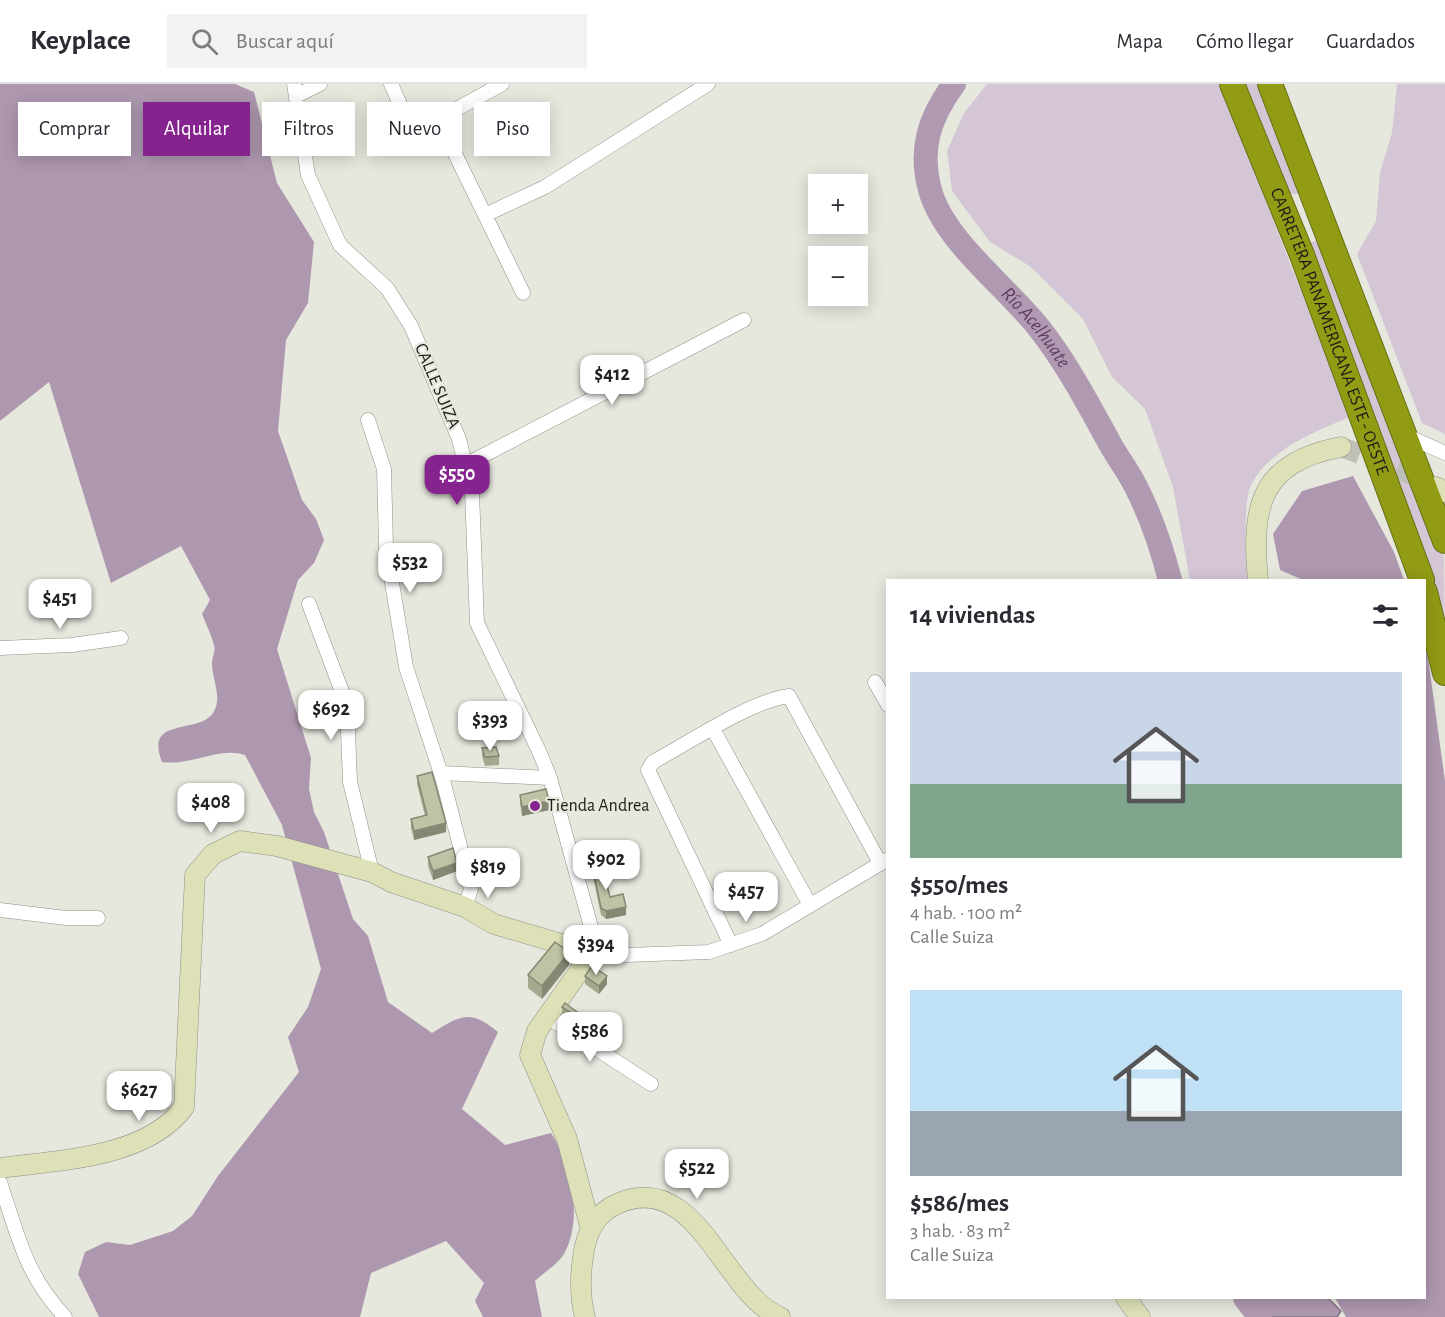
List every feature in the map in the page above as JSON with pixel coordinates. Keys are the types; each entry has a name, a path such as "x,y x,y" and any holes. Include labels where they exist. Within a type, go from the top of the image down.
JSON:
{"highway":[{"name":"CARRETERA PANAMERICANA ESTE - OESTE","path":"1232,84 1302,255 1422,579"},
{"name":"CARRETERA PANAMERICANA ESTE - OESTE","path":"1270,84 1310,183 1445,541"},
{"path":"1277,194 1292,203 1300,203 1307,199 1310,183"},
{"path":"1302,255 1303,247 1312,236 1325,238 1332,244"},
{"path":"1426,596 1445,673"}],"street":[{"path":"295,90 320,84"},
{"path":"391,84 399,102"},
{"path":"462,106 502,84"},
{"path":"485,215 545,187 708,84"},
{"name":"CALLE SUIZA","path":"295,90 308,174 340,245 387,288 411,326 459,439 472,492 477,623 550,778 594,938 592,953"},
{"path":"456,156 523,293"},
{"path":"465,465 744,320"},
{"path":"368,420 384,469 386,547 406,666 441,773 471,889 465,907"},
{"path":"1405,435 1445,453"},
{"path":"1258,579 1255,529 1262,502 1273,480 1294,462 1320,451 1341,447"},
{"path":"309,604 347,705 350,782 372,872"},
{"path":"0,648 72,645 121,638"},
{"path":"875,682 886,701"},
{"path":"0,1168 123,1147 149,1138 173,1123 184,1107 195,875 213,854 240,841 277,846 372,872 391,882 465,907 494,924 592,953 626,955 709,952 731,945 762,934 884,861 789,696 773,698 713,729 653,762 648,770 731,945"},
{"path":"713,729 810,905"},
{"path":"441,773 550,778"},
{"path":"0,910 66,918 98,918"},
{"path":"591,1226 567,1139 530,1055 532,1043 546,1016 592,953"},
{"path":"546,1016 651,1083"},
{"path":"0,1182 27,1262 44,1294 65,1317"},
{"path":"585,1317 581,1278 585,1244 591,1226 607,1208 633,1198 646,1198 673,1207 697,1224 747,1292 770,1313 780,1317"},
{"path":"1127,1299 1140,1317"}],"shaded area":[{"path":"0,84 235,84 254,92 262,124 262,156 270,156 277,183 314,242 308,303 286,340 278,431 302,500 316,519 324,540 314,563 298,580 277,649 311,758 309,789 314,812 324,832 353,919 368,936 388,1002 432,1033 465,1017 480,1020 498,1032 462,1109 505,1145 551,1133 558,1145 569,1175 574,1207 573,1223 565,1252 535,1281 542,1317 483,1317 475,1301 484,1283 446,1241 371,1273 360,1317 99,1317 78,1274 85,1252 106,1242 130,1245 173,1231 192,1216 218,1176 299,1072 288,1037 308,1007 321,969 282,825 245,755 225,753 184,761 162,762 158,748 160,738 175,728 206,720 213,713 217,701 212,669 214,647 202,614 210,600 181,546 111,583 49,382 0,421"},
{"path":"987,84 1220,84 1350,417 1295,442 1271,460 1252,483 1246,516 1248,579 1190,579 1173,487 1145,409 1112,377 1083,319 1031,267 990,242 952,191 947,151 964,113"},
{"path":"1240,84 1261,84 1301,191 1296,194 1287,193"},
{"path":"1397,84 1445,84 1445,434 1422,423 1357,254 1376,221 1380,172 1392,133"},
{"path":"1320,241 1388,406 1444,557 1445,642 1426,586 1426,579 1423,579 1309,244"},
{"path":"1353,476 1394,552 1404,579 1301,579 1280,570 1273,534 1302,491"},
{"path":"1426,643 1445,781 1445,1317 1346,1317 1336,1299 1426,1299"},
{"path":"1252,1299 1329,1299 1341,1311 1337,1317 1267,1317"}],"building":[{"path":"496,747 499,756 485,757 482,748"},
{"path":"432,772 446,823 414,831 411,819 427,815 417,776"},
{"path":"546,789 549,801 522,807 520,795"},
{"path":"453,848 457,863 433,871 428,857"},
{"path":"601,862 610,897 623,894 626,907 606,911 601,908 592,864"},
{"path":"555,942 569,952 542,986 528,975"},
{"path":"592,966 607,976 599,986 585,976"},
{"path":"565,1003 581,1015 579,1018 562,1007"}],"waterway":[{"name":"Río Acelhuate","path":"954,84 938,109 928,134 926,147 927,175 937,209 962,245 1026,312 1067,368 1133,481 1156,533 1170,579"},
{"name":"Río Acelhuate","path":"1246,1299 1260,1317"}],"tunnel":[{"path":"1341,447 1395,467 1428,483"}],"place":[{"name":"Tienda Andrea","path":"535,806"}]}
